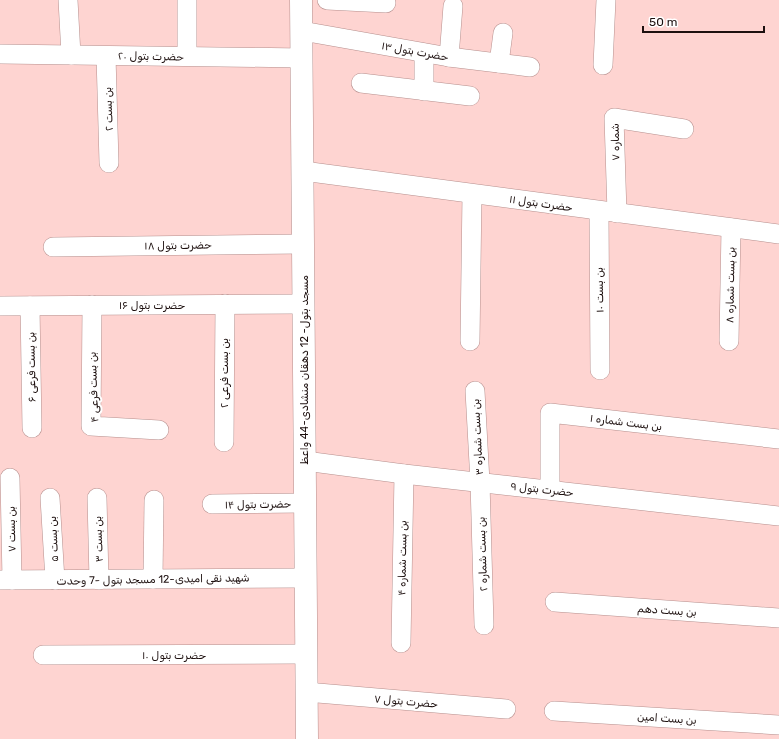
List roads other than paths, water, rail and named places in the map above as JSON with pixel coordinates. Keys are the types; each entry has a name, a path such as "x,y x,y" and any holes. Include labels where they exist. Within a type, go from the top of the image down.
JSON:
{"street":[{"path":"68,0 71,55"},
{"path":"187,0 187,56"},
{"name":"مسجد بتول- 12 دهقان منشادی-44 واعظ","path":"301,0 307,739"},
{"path":"327,0 386,3"},
{"path":"603,65 606,0"},
{"path":"449,57 452,6"},
{"name":"حضرت بتول ۱۳","path":"302,30 424,53 530,67"},
{"path":"499,63 503,33"},
{"path":"424,53 424,91"},
{"name":"حضرت بتول ۲۰","path":"0,54 302,58"},
{"name":"بن بست ۲","path":"106,56 109,163"},
{"path":"361,83 470,96"},
{"name":"شماره ۷","path":"617,213 614,118 684,129"},
{"name":"حضرت بتول ۱۱","path":"303,171 779,234"},
{"path":"470,341 472,194"},
{"name":"بن بست ۱۰","path":"598,211 600,370"},
{"name":"بن بست شماره ۸","path":"729,341 731,228"},
{"name":"حضرت بتول ۱۸","path":"54,247 303,244"},
{"name":"بن بست فرعی ۲","path":"224,442 225,304"},
{"name":"حضرت بتول ۱۶","path":"0,306 304,304"},
{"name":"بن بست فرعی ۴","path":"92,305 92,426 159,430"},
{"name":"بن بست فرعی ۶","path":"30,306 32,428"},
{"name":"بن بست شماره ۳","path":"475,391 480,482"},
{"name":"بن بست شماره ۱","path":"550,490 550,413 779,439"},
{"name":"حضرت بتول ۹","path":"305,461 404,474 779,516"},
{"name":"بن بست شماره ۴","path":"401,643 404,474"},
{"name":"بن بست ۷","path":"6,580 10,478"},
{"name":"بن بست شماره ۲","path":"480,482 484,625"},
{"name":"بن بست ۵","path":"50,498 55,580"},
{"name":"بن بست ۳","path":"97,498 99,580"},
{"path":"153,579 154,500"},
{"name":"حضرت بتول ۱۴","path":"212,504 305,503"},
{"name":"شهید نقی امیدی-12 مسجد بتول -7 وحدت","path":"6,580 306,578"},
{"name":"بن بست دهم","path":"555,602 779,618"},
{"name":"حضرت بتول ۱۰","path":"43,655 306,654"},
{"name":"حضرت بتول ۷","path":"306,692 506,709"},
{"name":"بن بست امین","path":"554,711 779,726"}]}
